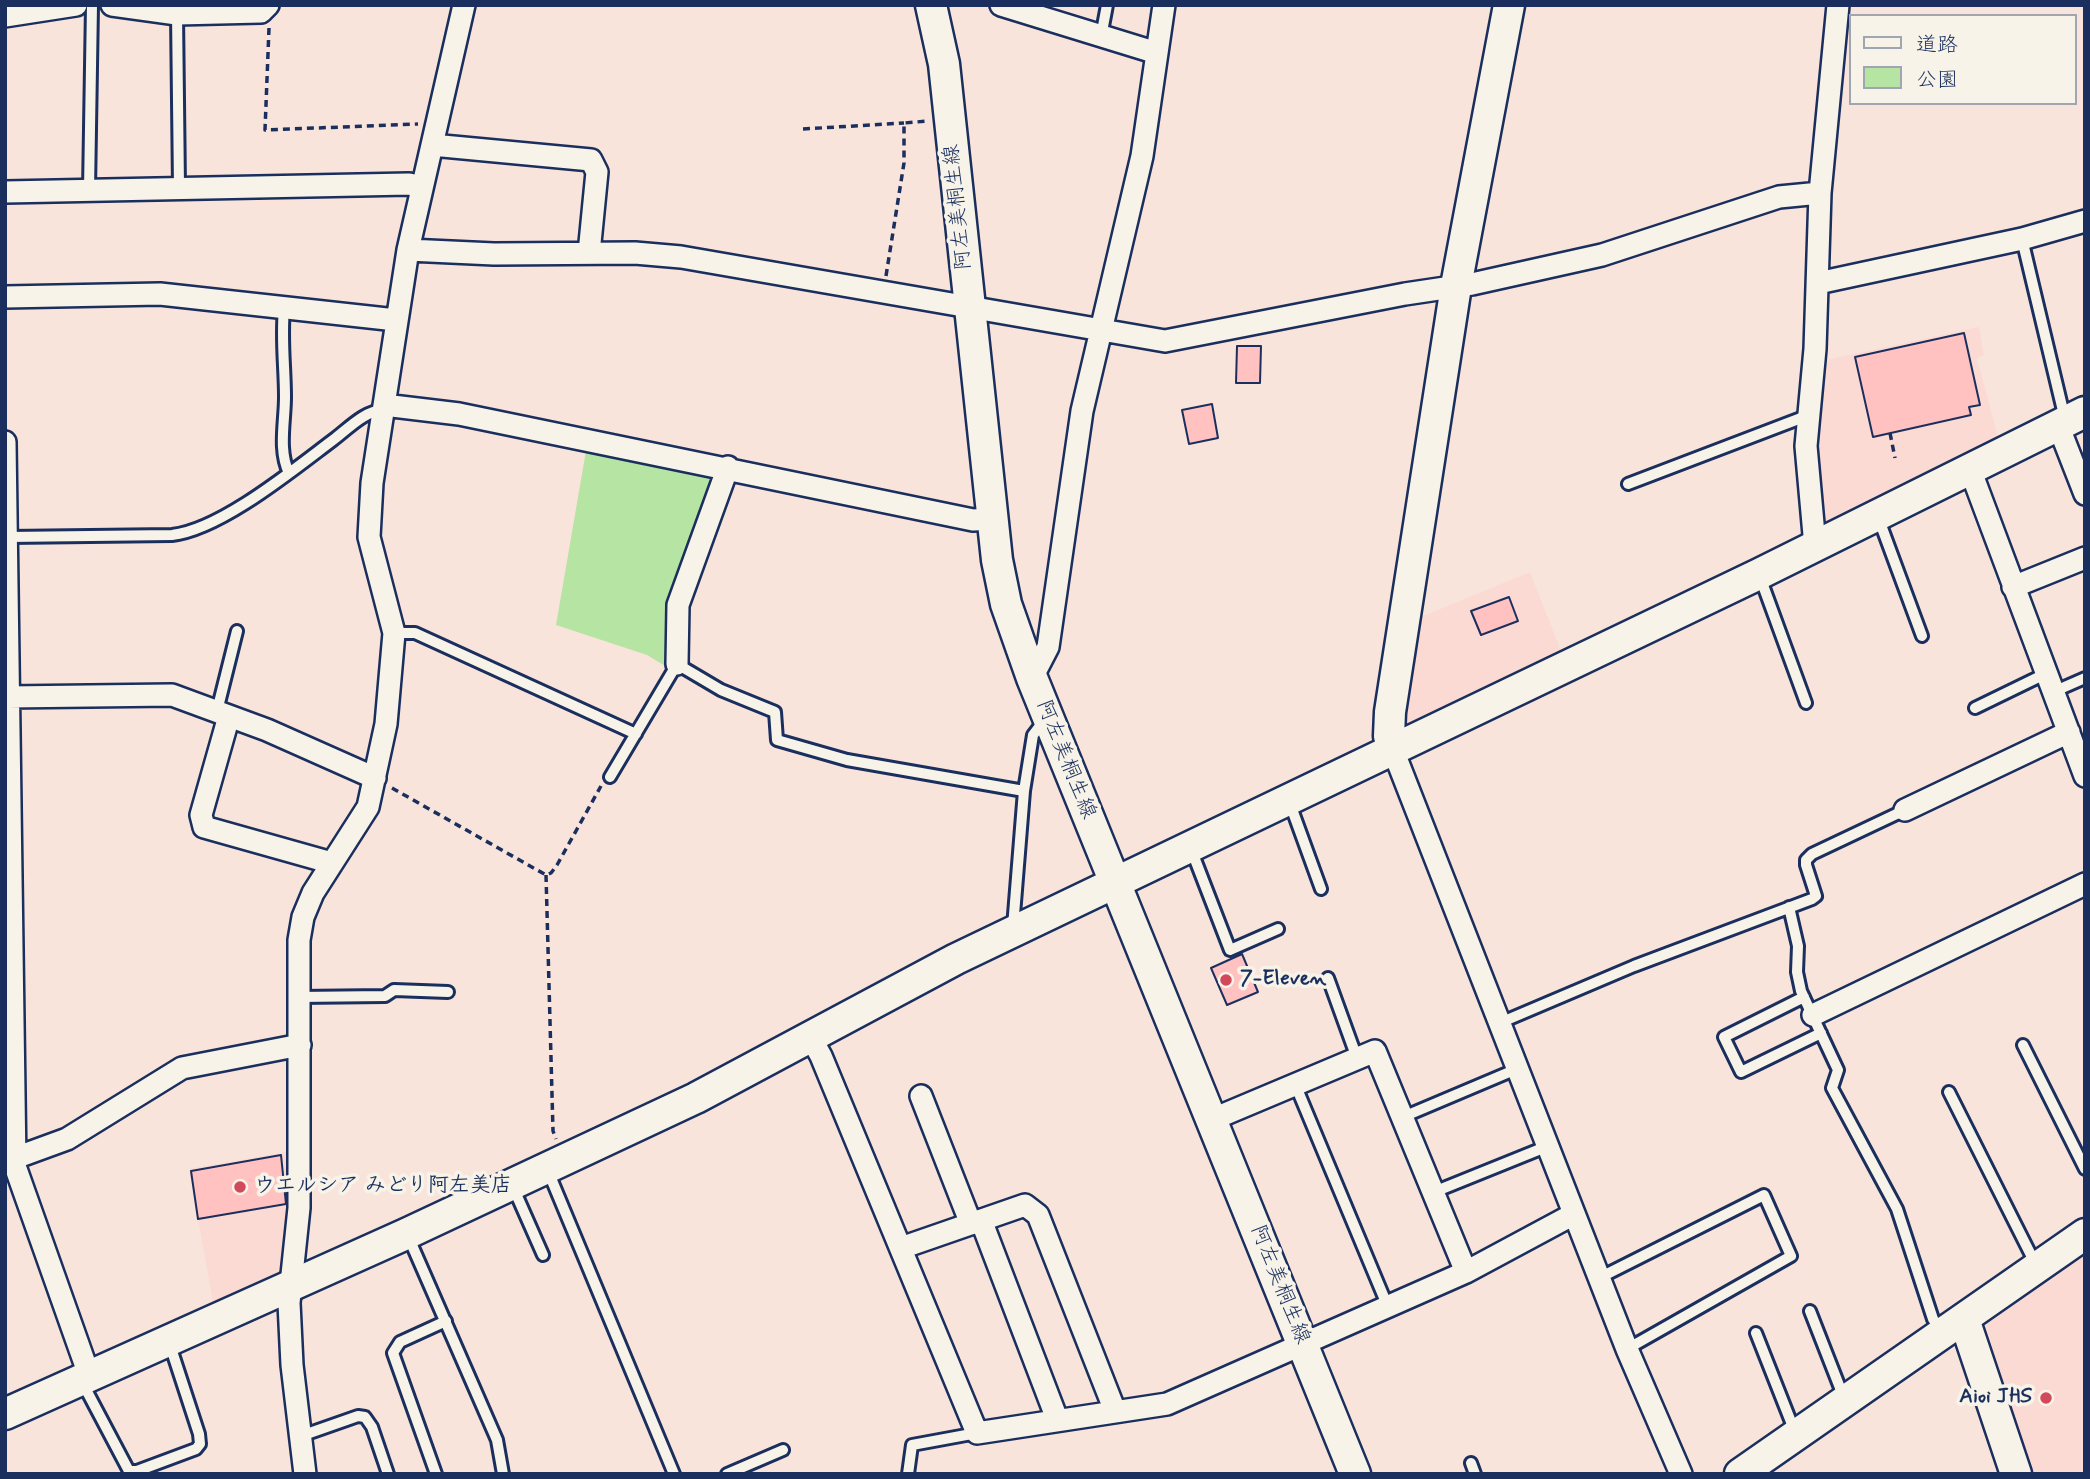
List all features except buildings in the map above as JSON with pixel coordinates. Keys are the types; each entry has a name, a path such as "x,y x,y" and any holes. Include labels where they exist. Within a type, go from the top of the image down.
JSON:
{"street":[{"path":"5,16 76,5"},
{"path":"112,5 191,11 261,12 267,7"},
{"path":"305,1474 292,1365 289,1303 299,1208 298,997 303,917 313,892 368,807 386,724 394,633 369,537 383,407 408,250 464,5"},
{"name":"阿左美桐生線","path":"931,5 940,36 992,519 1006,604 1031,678 1355,1474"},
{"path":"1001,5 1157,53"},
{"path":"1031,678 1048,647 1082,411 1142,156 1164,5"},
{"path":"1510,5 1456,286 1389,736 1627,1349 1681,1474"},
{"path":"1815,546 1806,446 1818,283 1820,193 1838,5"},
{"path":"432,145 591,160 597,172 589,253"},
{"path":"5,192 410,184 422,187"},
{"path":"408,250 482,254 589,253 681,257 884,291 970,309 1016,314 1153,341 1178,340 1602,255 1779,197 1820,193"},
{"path":"1818,283 2022,239 2085,221"},
{"path":"5,297 160,294 396,320"},
{"path":"383,407 459,414 728,467 973,520 992,519"},
{"path":"5,1414 407,1234 696,1098 920,977 1014,930 1759,574 2069,420 2085,495"},
{"path":"5,442 12,1164 85,1377"},
{"path":"677,664 678,605 728,467"},
{"path":"1970,469 2085,776"},
{"path":"2014,587 2085,558"},
{"path":"7,696 172,695 375,778"},
{"path":"223,714 201,815 204,827 332,863"},
{"path":"1905,810 2069,732"},
{"path":"1813,1015 2085,884"},
{"path":"811,1038 821,1056 977,1433 1167,1404 1466,1272 1574,1214"},
{"path":"12,1164 67,1139 182,1068 300,1045"},
{"path":"1211,1120 1375,1051 1466,1272"},
{"path":"921,1096 1057,1419"},
{"path":"901,1248 1024,1205 1038,1215 1115,1412"},
{"path":"1740,1474 2085,1234"},
{"path":"1953,1326 1970,1330 2016,1474"}],"lane":[{"path":"89,190 92,5"},
{"path":"1101,37 1107,5"},
{"path":"179,187 191,11"},
{"path":"2022,239 2069,420"},
{"path":"284,309 283,454 289,473"},
{"path":"8,537 183,534 205,527 289,473 367,414 383,407"},
{"path":"1628,484 1809,415"},
{"path":"1876,515 1923,636"},
{"path":"1759,574 1806,704"},
{"path":"223,714 237,631"},
{"path":"394,633 415,633 635,734"},
{"path":"610,777 677,664 721,690 775,712 777,740 790,746 847,760 1024,791"},
{"path":"1975,708 2050,682 2085,678"},
{"path":"1014,930 1024,791 1033,735 1048,717"},
{"path":"1288,799 1321,890"},
{"path":"1502,1022 1634,966 1815,896 1806,865 1806,860 1812,854 1905,810"},
{"path":"1190,846 1230,950 1278,929"},
{"path":"1790,907 1798,946 1797,972 1838,1070 1832,1088 1897,1209 1934,1320 1953,1326"},
{"path":"1328,978 1357,1058"},
{"path":"298,997 385,996 394,990 448,992"},
{"path":"1813,1015 1741,1072 1724,1037 1813,1015"},
{"path":"2023,1045 2085,1169"},
{"path":"1403,1117 1519,1068"},
{"path":"1295,1084 1388,1307"},
{"path":"1949,1092 2037,1267"},
{"path":"1434,1192 1548,1146"},
{"path":"556,1164 674,1474"},
{"path":"512,1185 543,1255"},
{"path":"1599,1278 1764,1195 1791,1256 1627,1349"},
{"path":"407,1234 497,1440 503,1474"},
{"path":"1810,1311 1845,1401"},
{"path":"436,1474 393,1353 400,1342 446,1321"},
{"path":"1756,1333 1796,1434"},
{"path":"85,1377 129,1471 136,1471 195,1449 200,1444 199,1434 168,1340"},
{"path":"301,1436 358,1416 365,1417 372,1427 388,1474"},
{"path":"908,1474 912,1445 977,1433"},
{"path":"727,1474 783,1450"}],"path":[{"path":"267,7 270,16 265,130 417,124"},
{"path":"803,129 949,121"},
{"path":"884,291 904,163 904,123"},
{"path":"1890,433 1895,458"},
{"path":"556,1164 546,875 557,865 603,782 610,777"},
{"path":"375,778 546,875"}],"shaded area":[{"path":"1979,327 1984,355 1977,358 1999,441 1822,530 1815,443 1821,361"},
{"path":"1530,572 1563,656 1406,733 1402,722 1416,619"},
{"path":"292,1151 291,1202 281,1276 214,1308 189,1169"},
{"name":"Aioi JHS","path":"2085,1254 2085,1474 2029,1474 1985,1322"}],"green space":[{"path":"587,445 712,471 713,487 667,667 647,655 556,625"}],"place":[{"name":"7-Eleven","path":"1226,980"},
{"name":"ウエルシア みどり阿左美店","path":"240,1187"},
{"name":"Aioi JHS","path":"2046,1398"}]}
